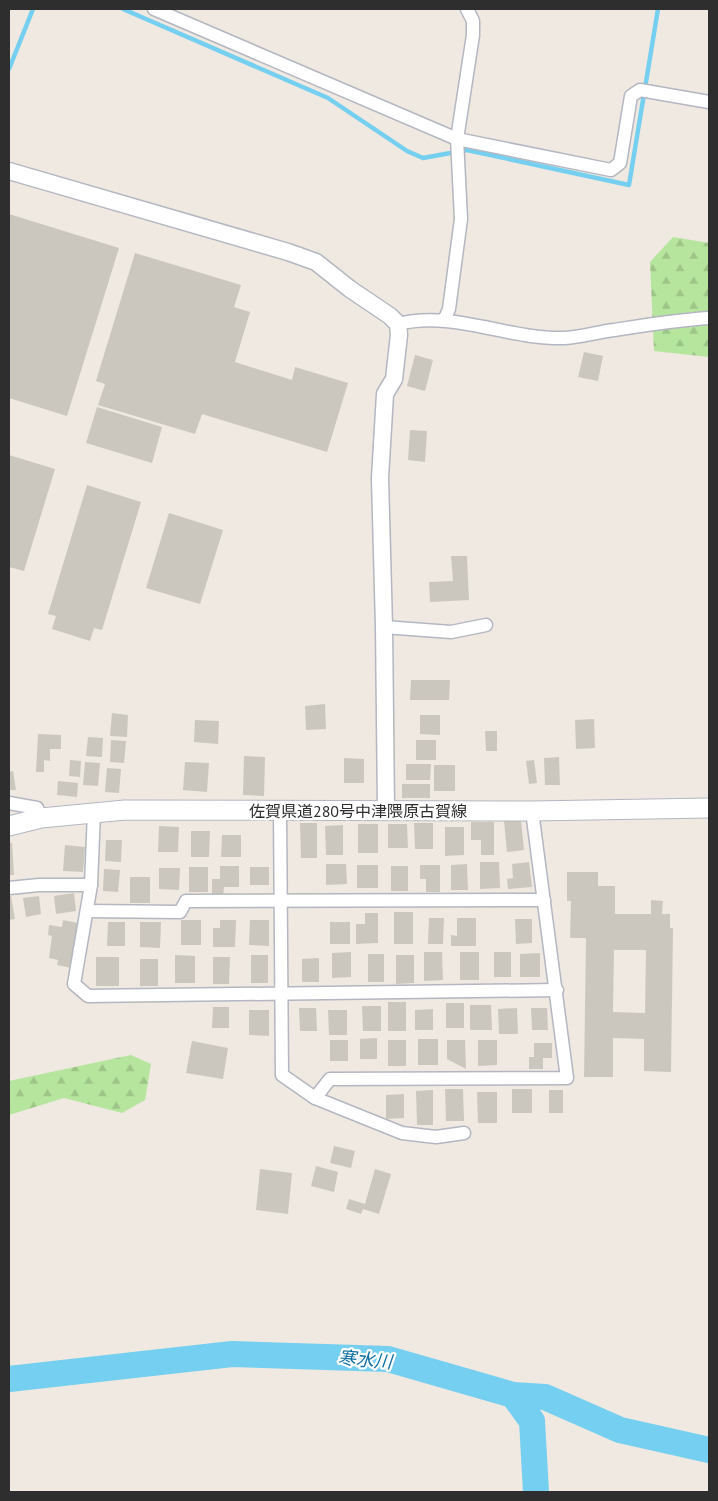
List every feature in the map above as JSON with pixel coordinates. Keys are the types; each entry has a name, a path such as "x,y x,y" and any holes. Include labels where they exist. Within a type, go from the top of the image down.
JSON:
{"main road":[{"name":"佐賀県道280号中津隈原古賀線","path":"9,826 41,818 124,810 532,811 709,808"}],"street":[{"path":"154,9 457,139 611,170 620,163 632,96 644,91 709,102"},
{"path":"442,320 449,309 461,219 457,139 473,21 467,9"},
{"path":"9,171 288,252 316,262 350,289 390,316 398,324 400,335 394,379 385,394 380,478 386,810"},
{"path":"398,324 411,321 442,320 542,337 566,338 671,320 709,318"},
{"path":"384,627 450,632 486,625"},
{"path":"9,803 37,808 41,818"},
{"path":"280,810 282,1075 315,1098 402,1134 436,1137 464,1133"},
{"path":"315,1098 330,1079 568,1078 532,811"},
{"path":"94,812 91,885 74,984 88,996 557,990"},
{"path":"9,888 39,885 91,885"},
{"path":"87,911 180,912 186,901 544,900"}],"green space":[{"path":"673,237 709,243 709,357 654,351 650,262"},
{"path":"131,1055 151,1064 145,1100 122,1113 64,1098 9,1115 9,1081"}],"building":[{"path":"9,214 119,248 67,416 9,398"},
{"path":"135,253 241,285 234,307 250,312 235,362 292,380 295,367 348,383 327,452 202,414 195,434 98,405 105,384 96,381"},
{"path":"584,352 603,356 598,381 578,377"},
{"path":"415,355 433,360 425,391 407,386"},
{"path":"97,407 162,427 152,463 86,443"},
{"path":"410,430 427,431 425,462 408,460"},
{"path":"9,455 55,469 24,571 9,567"},
{"path":"87,485 141,502 102,630 94,628 90,641 52,629 56,616 48,614"},
{"path":"169,513 223,530 200,604 146,588"},
{"path":"451,556 467,556 469,600 430,602 429,582 453,581"},
{"path":"411,680 450,680 449,700 410,700"},
{"path":"325,704 326,729 306,730 305,706"},
{"path":"112,713 128,715 127,737 110,736"},
{"path":"420,715 440,715 440,735 420,734"},
{"path":"594,719 595,748 576,749 575,720"},
{"path":"195,720 219,721 218,744 194,742"},
{"path":"485,731 497,731 497,751 486,751"},
{"path":"38,734 61,735 61,749 50,749 50,761 44,760 44,772 36,772"},
{"path":"88,737 103,738 102,757 86,756"},
{"path":"111,740 126,741 124,763 110,762"},
{"path":"416,740 436,740 436,760 416,760"},
{"path":"244,756 265,757 264,796 243,795"},
{"path":"559,757 560,785 545,785 544,758"},
{"path":"344,758 364,759 364,783 344,783"},
{"path":"70,760 81,761 80,777 69,776"},
{"path":"534,760 537,783 529,784 526,761"},
{"path":"85,762 100,763 98,786 83,785"},
{"path":"185,762 209,763 207,792 183,790"},
{"path":"406,764 431,764 430,780 406,780"},
{"path":"434,765 455,765 455,791 434,791"},
{"path":"107,768 121,769 119,793 105,792"},
{"path":"13,771 16,790 9,790 9,772"},
{"path":"58,781 78,783 77,797 57,795"},
{"path":"402,784 430,784 430,798 402,798"},
{"path":"521,820 524,850 507,852 504,821"},
{"path":"471,822 494,822 494,855 481,855 481,840 471,840"},
{"path":"300,823 317,823 317,858 301,858"},
{"path":"414,823 433,823 433,849 415,849"},
{"path":"358,824 378,824 378,853 358,853"},
{"path":"388,824 407,824 408,848 388,848"},
{"path":"343,825 343,855 326,855 325,826"},
{"path":"159,826 179,827 178,852 158,852"},
{"path":"445,827 464,827 464,855 445,856"},
{"path":"191,831 210,831 209,857 191,857"},
{"path":"222,835 241,835 241,857 221,857"},
{"path":"106,840 122,840 121,862 105,861"},
{"path":"9,843 12,843 14,875 9,875"},
{"path":"65,845 85,847 83,872 63,871"},
{"path":"480,862 499,862 500,888 480,889"},
{"path":"529,862 532,887 508,889 507,879 513,878 512,864"},
{"path":"326,864 346,864 347,884 326,885"},
{"path":"467,864 468,890 451,890 451,865"},
{"path":"357,865 378,865 378,888 357,888"},
{"path":"420,865 440,865 440,892 426,892 426,879 420,879"},
{"path":"220,866 239,866 239,887 224,887 223,898 212,897 212,879 220,879"},
{"path":"391,866 408,866 408,891 391,891"},
{"path":"189,867 208,867 208,892 189,892"},
{"path":"250,867 269,867 269,885 250,885"},
{"path":"159,868 180,868 179,890 159,889"},
{"path":"104,869 120,870 118,892 103,891"},
{"path":"567,872 598,872 598,886 615,886 615,914 651,914 651,900 663,901 662,914 670,914 670,928 673,928 671,1072 644,1071 644,1039 613,1038 613,1077 584,1077 586,938 570,938 571,901 567,901","holes":["614,950 646,950 645,1013 613,1012"]},
{"path":"130,877 150,877 150,903 130,903"},
{"path":"74,893 76,911 56,914 54,896"},
{"path":"9,896 11,896 15,919 9,920"},
{"path":"39,896 41,914 26,917 23,898"},
{"path":"394,912 413,912 413,944 394,944"},
{"path":"365,913 378,913 378,943 356,944 356,924 365,924"},
{"path":"429,918 444,918 443,944 428,944"},
{"path":"457,918 476,918 476,946 451,946 451,935 457,936"},
{"path":"515,919 532,919 532,943 516,944"},
{"path":"63,920 78,923 71,968 57,965 58,960 49,958 52,936 48,935 49,925 62,927"},
{"path":"181,920 201,920 201,945 181,945"},
{"path":"220,920 236,920 235,947 213,947 213,928 220,928"},
{"path":"250,920 269,920 269,946 249,945"},
{"path":"108,922 125,922 125,946 107,946"},
{"path":"140,922 161,922 160,948 140,947"},
{"path":"330,922 350,922 350,944 330,944"},
{"path":"351,952 351,977 332,978 332,953"},
{"path":"424,952 442,952 443,980 424,981"},
{"path":"460,952 479,952 479,980 460,980"},
{"path":"494,952 511,952 511,977 494,977"},
{"path":"540,953 540,977 520,977 520,954"},
{"path":"368,954 384,954 384,982 368,982"},
{"path":"175,955 195,956 195,983 175,983"},
{"path":"251,955 268,955 268,983 251,983"},
{"path":"396,955 414,955 414,983 396,984"},
{"path":"96,957 119,957 119,986 96,986"},
{"path":"213,957 230,957 229,984 213,984"},
{"path":"319,958 319,982 302,982 302,959"},
{"path":"140,959 158,959 158,986 140,986"},
{"path":"388,1002 406,1002 406,1031 388,1031"},
{"path":"446,1003 464,1003 464,1028 446,1028"},
{"path":"470,1005 491,1005 492,1030 470,1030"},
{"path":"362,1006 381,1006 381,1031 363,1031"},
{"path":"213,1007 229,1007 229,1028 212,1028"},
{"path":"299,1008 316,1008 317,1031 300,1031"},
{"path":"517,1008 518,1034 499,1034 498,1009"},
{"path":"531,1008 547,1008 548,1030 532,1030"},
{"path":"433,1009 433,1030 415,1030 415,1010"},
{"path":"249,1010 269,1010 269,1036 249,1035"},
{"path":"328,1010 347,1010 347,1035 329,1035"},
{"path":"377,1038 377,1059 360,1059 360,1039"},
{"path":"418,1039 438,1039 438,1065 418,1065"},
{"path":"330,1040 348,1040 348,1061 330,1061"},
{"path":"388,1040 406,1040 406,1066 388,1066"},
{"path":"447,1040 465,1040 466,1069 447,1059"},
{"path":"478,1040 497,1040 497,1065 478,1066"},
{"path":"192,1041 228,1048 223,1079 186,1073"},
{"path":"534,1043 552,1043 552,1058 543,1058 543,1069 529,1069 529,1057 534,1057"},
{"path":"445,1089 463,1089 464,1121 446,1121"},
{"path":"512,1089 532,1089 532,1113 512,1113"},
{"path":"433,1090 433,1125 417,1125 416,1091"},
{"path":"549,1090 563,1090 563,1113 549,1113"},
{"path":"477,1092 497,1092 497,1123 478,1123"},
{"path":"404,1094 404,1118 386,1119 386,1095"},
{"path":"334,1146 355,1151 351,1168 330,1163"},
{"path":"316,1166 338,1172 334,1192 311,1186"},
{"path":"260,1169 292,1173 288,1214 256,1210"},
{"path":"375,1169 391,1174 379,1214 363,1209 361,1214 346,1209 349,1199 365,1204"}],"waterway":[{"path":"9,69 33,9"},
{"path":"123,9 328,98 407,151 423,158 467,150 629,185 658,9"},
{"name":"寒水川","path":"9,1379 232,1354 388,1359 513,1395 545,1397 620,1430 709,1450"},
{"path":"513,1395 532,1421 536,1492"}]}
